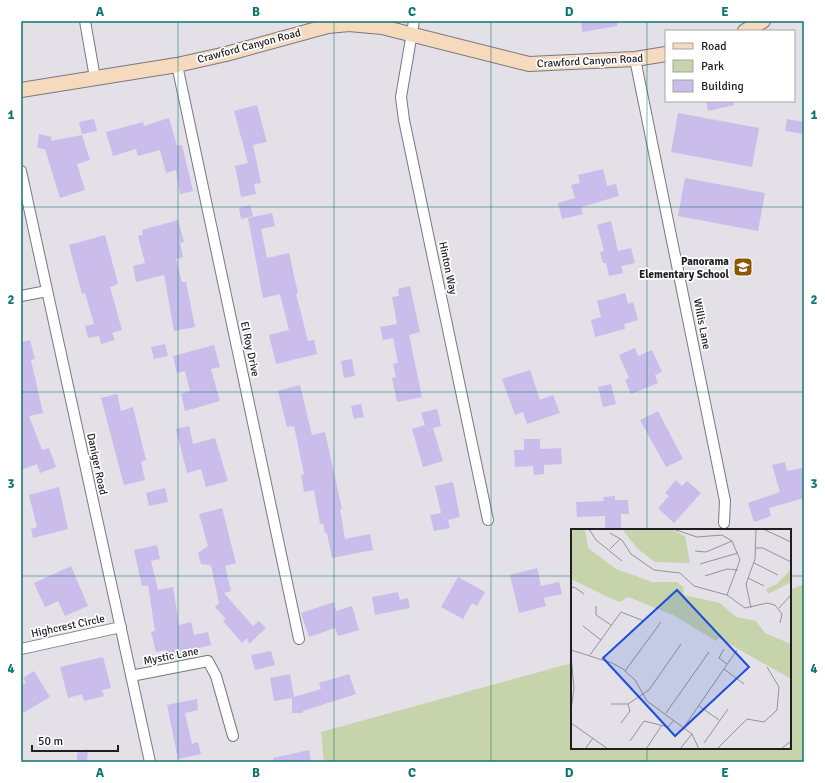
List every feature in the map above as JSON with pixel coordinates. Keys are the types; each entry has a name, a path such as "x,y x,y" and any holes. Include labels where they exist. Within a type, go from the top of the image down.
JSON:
{"main road":[{"path":"747,30 763,21"},
{"name":"Crawford Canyon Road","path":"21,90 176,65 226,54 328,26 348,24 382,27 412,27 529,64 635,59 665,54"}],"street":[{"path":"85,21 95,78"},
{"name":"Hinton Way","path":"412,27 401,97 404,120 488,520"},
{"name":"Willis Lane","path":"635,59 725,501 724,523"},
{"name":"El Roy Drive","path":"176,65 299,639"},
{"name":"Daniger Road","path":"21,171 150,762"},
{"path":"21,296 47,291"},
{"name":"Highcrest Circle","path":"21,649 121,627"},
{"name":"Mystic Lane","path":"131,676 208,661 216,676 233,736"}],"green space":[{"path":"804,584 804,762 324,762 321,732 571,663 571,749 791,749 791,590"}],"building":[{"path":"581,21 617,21 617,26 582,32"},
{"path":"706,102 733,102 734,105 708,111"},
{"path":"257,105 267,142 253,145 261,183 254,184 256,194 241,197 235,166 248,163 234,111"},
{"path":"678,113 759,128 752,167 671,152"},
{"path":"169,118 177,146 182,145 193,191 180,194 176,170 166,173 160,150 138,156 136,149 113,156 106,132 143,122 144,126"},
{"path":"94,119 97,131 82,134 79,122"},
{"path":"787,119 804,122 804,134 785,131"},
{"path":"39,134 52,137 51,141 82,135 90,160 77,164 85,190 60,198 45,149 37,148"},
{"path":"603,169 607,186 616,184 619,196 581,207 583,214 562,219 558,203 575,198 571,185 580,183 578,175"},
{"path":"685,178 765,193 758,231 678,216"},
{"path":"250,205 253,216 241,219 239,208"},
{"path":"272,213 275,226 261,229 267,258 289,253 298,293 296,294 308,341 314,340 317,354 276,364 269,335 289,330 280,294 263,298 248,218"},
{"path":"178,220 184,242 180,243 183,257 176,259 182,282 186,282 195,327 174,331 164,275 136,282 133,266 145,263 138,236 143,235 142,230"},
{"path":"611,221 618,251 631,248 635,263 621,266 623,273 609,276 606,263 603,263 600,252 604,251 597,225"},
{"path":"105,235 118,284 110,287 122,330 112,333 115,340 101,344 99,336 88,338 85,326 94,324 85,293 82,294 69,245"},
{"path":"410,286 420,332 409,335 422,397 397,402 392,378 396,377 393,364 398,363 393,338 383,340 380,327 397,324 392,297 399,296 398,289"},
{"path":"625,293 628,304 633,302 638,320 624,324 625,329 595,337 591,320 601,317 597,301"},
{"path":"30,340 35,359 31,360 43,413 29,416 42,450 49,448 56,467 40,473 37,464 21,470 21,342"},
{"path":"165,344 168,356 154,359 151,347"},
{"path":"214,345 220,367 211,369 220,401 185,411 181,394 190,391 185,371 177,373 173,356"},
{"path":"635,348 638,356 652,350 662,372 655,375 658,383 631,394 625,380 629,378 619,355"},
{"path":"352,359 355,376 344,378 341,361"},
{"path":"530,370 540,400 553,395 560,413 527,424 523,412 515,415 502,379"},
{"path":"611,384 616,404 603,407 598,387"},
{"path":"300,385 312,435 325,432 342,509 340,509 345,539 370,534 373,550 332,558 327,533 325,533 323,523 320,524 314,490 304,492 301,475 304,474 294,426 287,427 278,391"},
{"path":"117,394 121,411 133,407 146,460 141,462 145,480 124,485 101,398"},
{"path":"361,404 364,417 354,419 351,406"},
{"path":"437,409 441,426 433,428 443,461 423,467 412,429 425,425 421,413"},
{"path":"658,411 683,459 666,467 640,420"},
{"path":"189,426 193,444 215,438 228,481 206,487 201,469 187,473 176,429"},
{"path":"524,439 540,439 540,449 561,448 562,464 544,465 544,474 534,475 533,466 515,467 514,450 524,450"},
{"path":"785,462 787,471 802,468 804,476 804,498 769,508 771,516 754,522 748,503 780,492 772,465"},
{"path":"676,480 682,486 687,481 701,493 674,523 658,508 669,496 665,493"},
{"path":"453,482 460,517 448,520 450,528 434,531 430,515 441,513 435,486"},
{"path":"59,487 68,529 33,538 31,529 37,527 29,495"},
{"path":"165,488 168,502 149,506 146,493"},
{"path":"615,496 615,500 628,500 629,514 621,514 621,529 605,529 605,516 577,517 576,502 604,501 603,497"},
{"path":"222,508 236,563 225,566 231,591 224,593 253,626 259,621 266,628 249,644 247,638 242,643 223,621 226,619 215,607 219,603 211,565 201,564 198,553 208,546 199,514"},
{"path":"157,545 160,559 151,561 158,590 173,587 179,625 191,622 194,635 208,632 211,645 194,649 196,657 186,659 185,656 168,660 165,650 156,652 151,632 155,631 148,585 142,586 134,550"},
{"path":"71,566 88,606 65,616 58,601 45,607 34,583"},
{"path":"537,568 541,586 559,582 562,594 544,598 546,606 519,613 510,575"},
{"path":"458,577 485,592 477,606 472,603 463,619 441,607"},
{"path":"398,592 400,600 408,598 410,608 375,615 372,597"},
{"path":"334,602 336,611 352,606 359,630 338,636 335,628 309,637 301,613"},
{"path":"271,651 275,665 255,670 251,655"},
{"path":"103,657 111,688 102,690 104,696 84,701 82,694 68,698 60,667"},
{"path":"34,671 50,697 21,714 21,686 26,683 23,678"},
{"path":"290,674 294,697 321,689 319,683 349,674 356,694 303,711 303,713 292,713 292,698 274,701 270,678"},
{"path":"197,699 198,710 185,713 192,744 198,742 201,754 178,759 167,705"},
{"path":"88,749 87,762 77,762 77,753"},
{"path":"309,750 311,762 274,762 273,758"}],"place":[{"name":"Panorama Elementary School","path":"743,267"}]}
